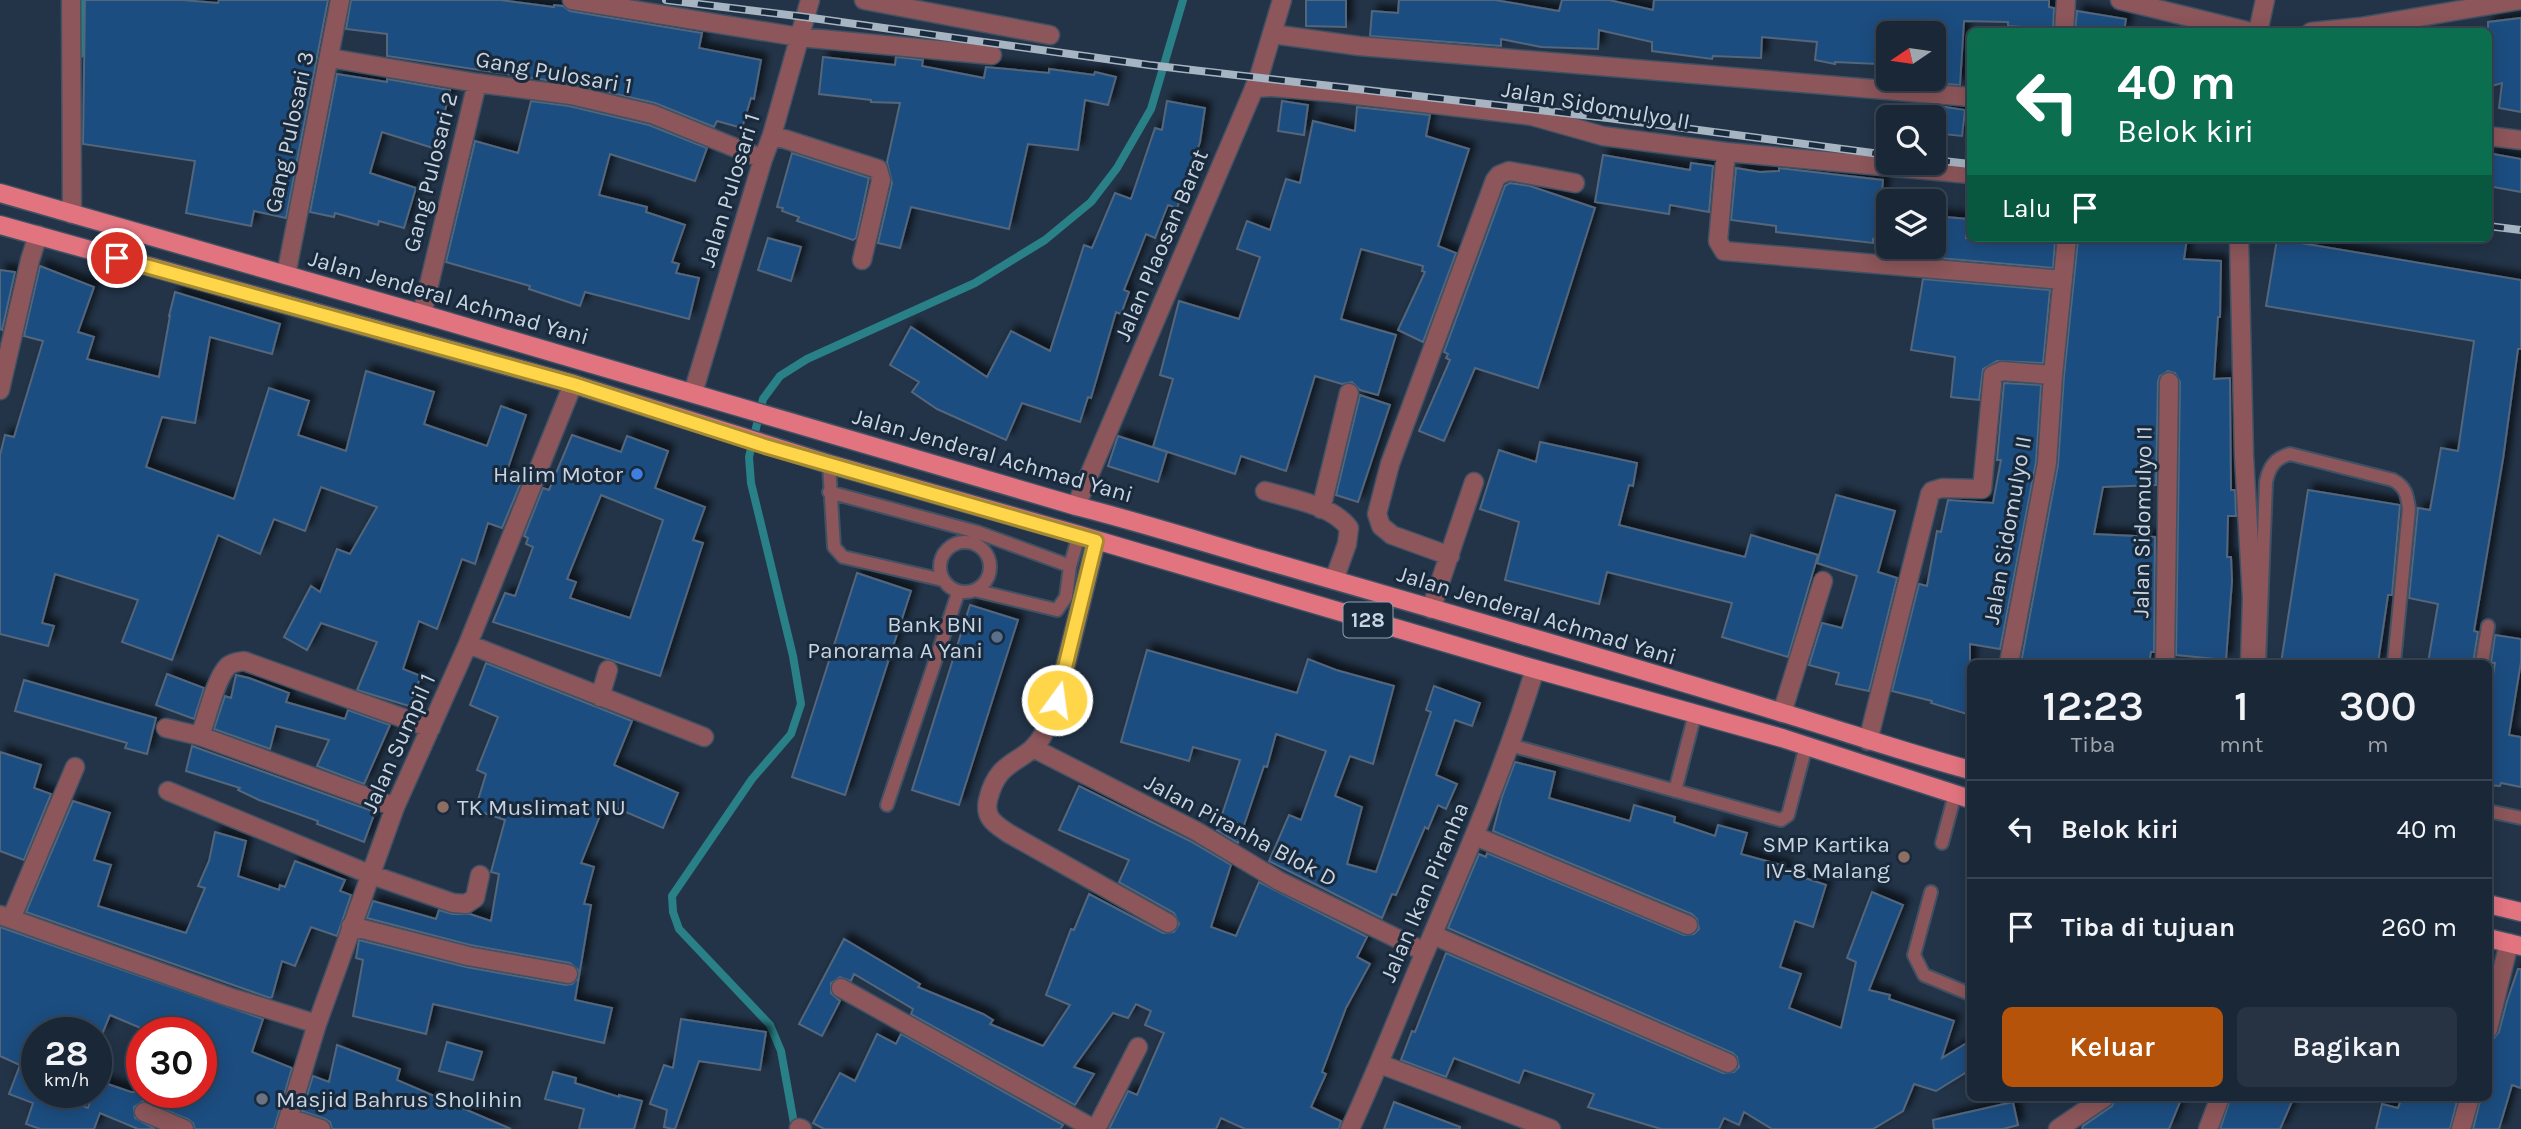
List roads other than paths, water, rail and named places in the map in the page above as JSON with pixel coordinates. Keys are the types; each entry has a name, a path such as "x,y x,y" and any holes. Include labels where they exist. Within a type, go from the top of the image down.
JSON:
{"main road":[{"name":"128","path":"0,194 72,214"},
{"name":"Jalan Jenderal Achmad Yani","path":"72,214 1076,506 1140,522 1511,631 1967,770"},
{"name":"128","path":"0,225 573,384 765,446 1535,669 1693,722 1806,746 1963,796"},
{"path":"2492,905 2521,912"},
{"path":"2492,939 2515,944"}],"street":[{"path":"71,0 72,214"},
{"name":"Gang Pulosari 3","path":"286,275 340,0"},
{"path":"572,0 799,37 992,55"},
{"name":"Jalan Pulosari 1","path":"692,393 772,135 810,0"},
{"path":"864,0 1050,35"},
{"name":"Jalan Plaosan Barat","path":"1076,506 1254,88 1282,0"},
{"path":"2064,28 2066,0"},
{"path":"2120,0 2235,28"},
{"path":"2259,28 2265,0"},
{"path":"2350,28 2520,0"},
{"path":"1272,34 1359,46 1967,97"},
{"name":"Gang Pulosari 1","path":"330,58 477,83 571,95 652,114 763,159"},
{"name":"Gang Pulosari 2","path":"422,314 477,83"},
{"name":"Jalan Sidomulyo II","path":"1254,88 1325,92 1532,116 1603,136 1726,152 1967,174"},
{"path":"772,135 878,169 881,180 862,260"},
{"path":"2492,136 2521,140"},
{"path":"1726,152 1718,241 1724,251 2063,280"},
{"path":"1450,556 1392,534 1381,526 1377,514 1390,464 1494,180 1499,174 1508,172 1575,183"},
{"path":"0,390 38,235"},
{"name":"Jalan Sidomulyo II","path":"2010,660 2047,463 2067,242"},
{"path":"2239,242 2244,456 2252,598 2250,660"},
{"path":"1868,741 1930,494 1942,488 1983,489 1993,375 2002,372 2053,375"},
{"name":"Jalan Sidomulyo I1","path":"2165,660 2169,382"},
{"name":"Jalan Sumpil 1","path":"287,1124 317,1024 369,874 395,807 468,644 573,384"},
{"path":"1321,509 1349,393"},
{"path":"1431,609 1474,482"},
{"path":"1265,491 1321,509 1342,519 1349,528 1347,544 1334,580"},
{"path":"1096,541 1057,700 1046,730 1035,749 1007,764 997,775 987,813 990,820 1008,833 1168,923"},
{"path":"1782,713 1823,581"},
{"path":"468,644 704,737"},
{"path":"200,736 221,677 233,663 244,661 431,728"},
{"name":"Jalan Ikan Piranha","path":"1350,1129 1475,836 1510,746 1535,669"},
{"path":"600,697 608,670"},
{"path":"166,728 200,736 395,807"},
{"name":"Jalan Piranha Blok D","path":"1035,749 1196,831 1279,881 1728,1063"},
{"path":"75,767 5,917 229,997 317,1024"},
{"path":"168,791 369,874 453,903 466,904 475,898 480,875"},
{"path":"1475,836 1688,925"},
{"path":"351,926 468,956 568,974"},
{"path":"2492,1016 2515,944"},
{"path":"841,988 1095,1129 1138,1047"},
{"path":"1380,1064 1551,1129"},
{"path":"2058,1129 2099,1101"},
{"path":"2208,1129 2218,1101"},
{"path":"2461,1129 2469,1101"},
{"path":"144,1112 184,1129"},
{"path":"287,1124 321,1129"}],"lane":[{"path":"2259,660 2266,482 2273,463 2281,456 2290,454 2393,480 2402,485 2408,495 2409,509 2394,660"},
{"path":"829,464 834,547 842,557 943,580 958,593 978,591 1057,610 1066,597 1070,566 1079,535"},
{"path":"830,492 1070,566"},
{"path":"975,538 985,509"},
{"path":"943,580 941,560 953,545 975,538"},
{"path":"975,538 988,555 990,575 978,591"},
{"path":"887,806 958,593"},
{"path":"2482,660 2488,626"},
{"path":"1675,790 1693,722"},
{"path":"1510,746 1781,820 1788,816 1806,746"},
{"path":"1943,840 1948,818 1963,796"},
{"path":"2492,812 2521,818"},
{"path":"1931,892 1914,955 1924,975 1967,992"}],"waterway":[{"path":"80,54 81,0"},
{"path":"795,1129 781,1051 770,1025 679,929 673,912 672,896 752,779 791,734 801,704 793,656 751,483 749,457 763,399 780,376 807,359 975,283 1045,240 1091,202 1117,168 1151,109 1183,0"}],"railway":[{"path":"666,0 1149,65 1608,118 1876,153"},
{"path":"1946,161 1967,164"},
{"path":"2492,226 2521,230"}],"place":[{"name":"Halim Motor","path":"637,474"},
{"name":"Bank BNI Panorama A Yani","path":"997,637"},
{"name":"TK Muslimat NU","path":"443,807"},
{"name":"SMP Kartika IV-8 Malang","path":"1904,857"},
{"name":"Masjid Bahrus Sholihin","path":"262,1099"}]}
